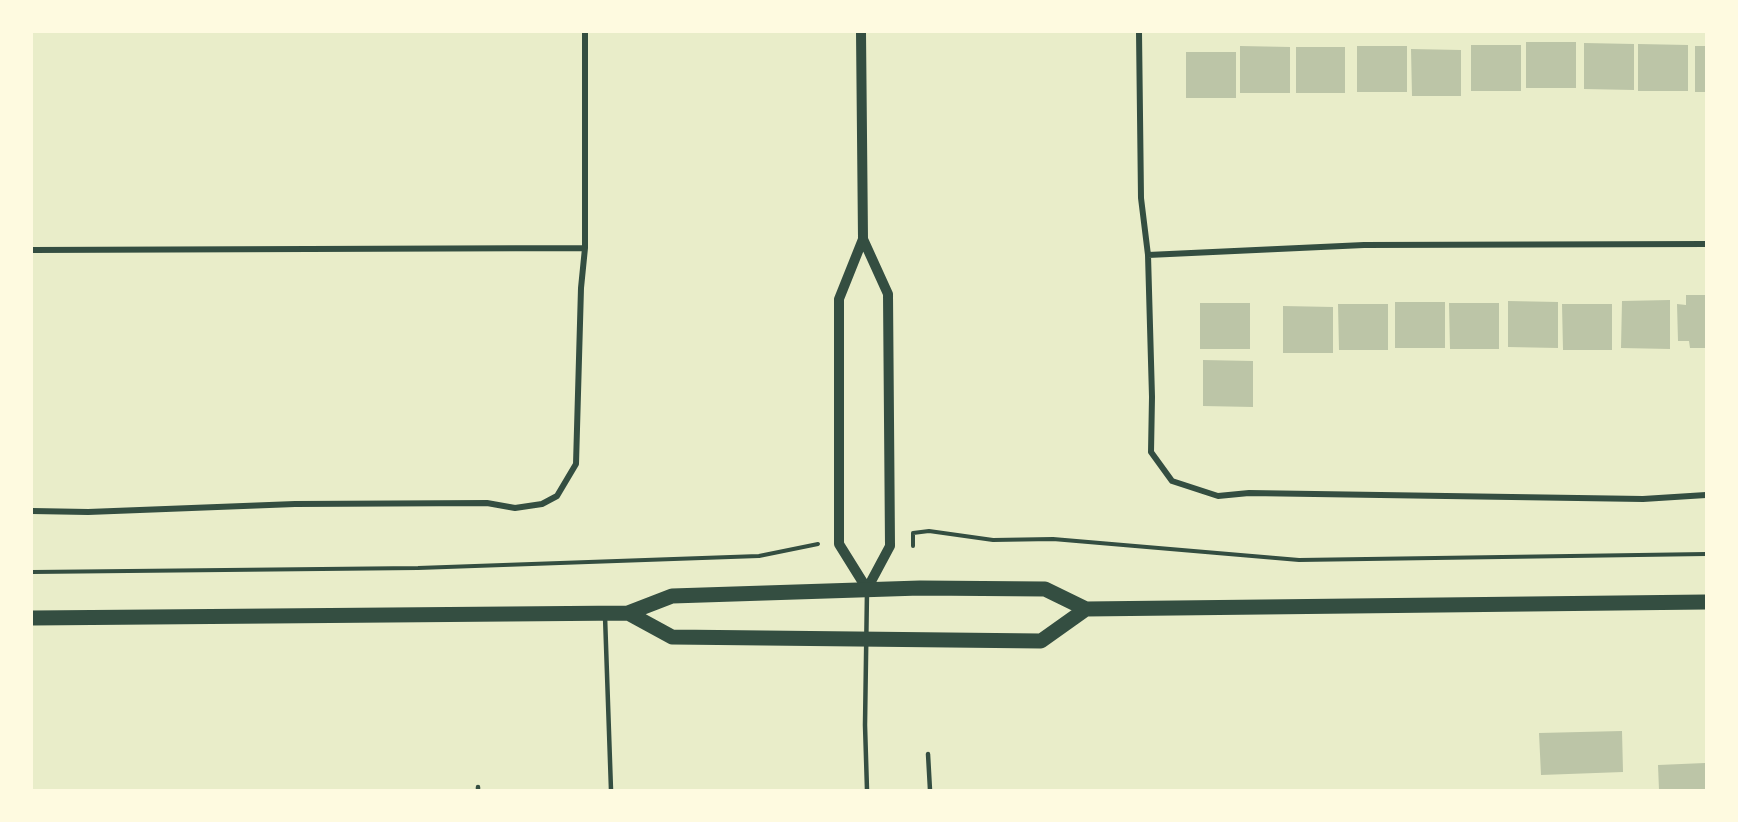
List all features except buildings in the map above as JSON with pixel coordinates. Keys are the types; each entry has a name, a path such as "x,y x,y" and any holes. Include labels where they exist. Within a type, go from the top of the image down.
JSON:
{"main road":[{"path":"32,618 628,614 672,596 867,589 1045,589 1086,609 1707,602"},
{"path":"628,614 672,637 1041,641 1086,609"}],"street":[{"path":"32,511 88,512 295,504 487,503 515,508 542,504 558,496 576,464 581,288 585,248 585,32"},
{"path":"861,32 863,239 839,299 839,544 867,589 890,546 888,294 863,239"},
{"path":"1139,32 1141,198 1148,255 1152,398 1151,452 1172,481 1218,496 1260,493 1643,499 1707,495"},
{"path":"1148,255 1364,245 1707,244"},
{"path":"32,250 585,248"}],"lane":[{"path":"867,589 865,724 867,790"},
{"path":"604,614 611,790"},
{"path":"928,754 930,790"}],"path":[{"path":"913,546 913,533 929,531 993,540 1053,539 1299,560 1707,554"},
{"path":"32,572 418,568 759,556 818,544"}]}
